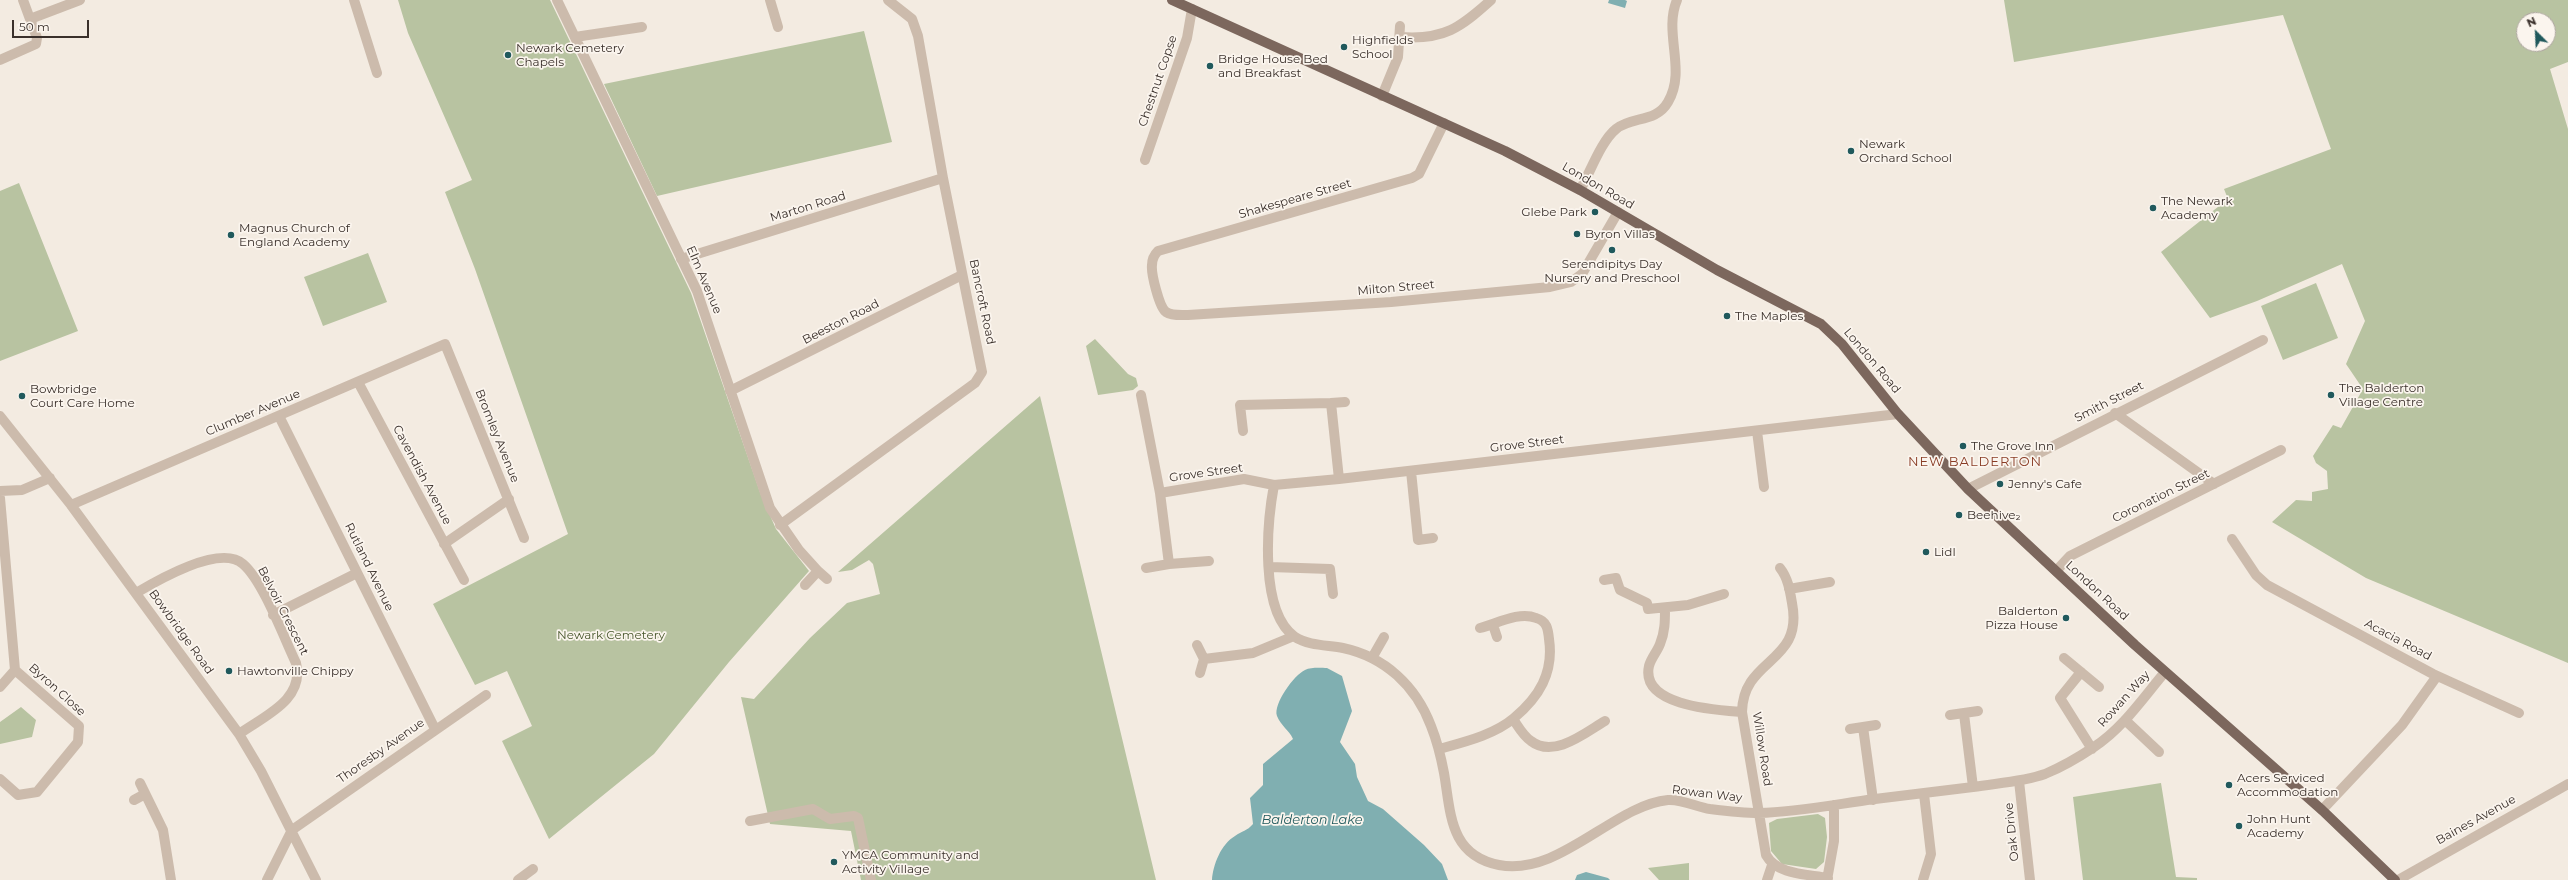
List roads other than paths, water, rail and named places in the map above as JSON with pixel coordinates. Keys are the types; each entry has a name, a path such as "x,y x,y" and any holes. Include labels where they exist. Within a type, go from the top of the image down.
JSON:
{"main road":[{"name":"London Road","path":"1172,0 1382,96 1505,150 1580,190 1676,247 1821,324 1842,344 1898,414 1968,489 2165,672 2322,810 2397,880"}],"street":[{"path":"0,60 36,44 37,38 23,0"},
{"path":"30,19 80,0"},
{"path":"354,0 377,73"},
{"name":"Elm Avenue","path":"557,0 697,290 763,492 780,525 818,571 827,579"},
{"path":"770,0 778,27"},
{"name":"Bancroft Road","path":"780,525 980,378 982,367 943,178 917,31 906,12 888,0"},
{"path":"1401,37 1427,38 1443,34 1463,25 1491,0"},
{"path":"1580,190 1611,133 1628,122 1655,115 1668,102 1676,75 1671,23 1677,0"},
{"name":"Chestnut Copse","path":"1145,160 1187,38 1192,9"},
{"path":"1382,96 1396,65 1401,37 1400,26"},
{"path":"575,37 642,27"},
{"name":"Shakespeare Street","path":"1156,285 1152,265 1154,256 1166,248 1370,191 1419,174 1444,123"},
{"name":"Marton Road","path":"682,259 943,178"},
{"name":"Milton Street","path":"1156,285 1161,306 1166,312 1188,315 1391,302 1550,287 1571,282 1582,274 1618,212"},
{"name":"Beeston Road","path":"730,391 962,275"},
{"name":"Smith Street","path":"1968,489 2115,413 2263,340"},
{"name":"Clumber Avenue","path":"71,505 445,344"},
{"name":"Bromley Avenue","path":"445,344 524,538"},
{"name":"Cavendish Avenue","path":"358,382 464,580"},
{"name":"Grove Street","path":"1141,395 1160,493 1169,564"},
{"path":"1243,431 1240,405 1331,404 1345,402"},
{"path":"1331,404 1339,480"},
{"path":"2115,413 2214,484"},
{"name":"Grove Street","path":"1160,493 1244,479 1274,485 1339,480 1898,414"},
{"name":"Bowbridge Road","path":"0,416 71,505 239,734 261,771 316,880"},
{"name":"Rutland Avenue","path":"279,416 435,729"},
{"path":"1757,431 1764,487"},
{"name":"Coronation Street","path":"2056,571 2070,556 2281,450"},
{"path":"1411,471 1418,540 1433,538"},
{"path":"0,491 22,490 50,478"},
{"path":"1204,660 1253,653 1294,636 1284,624 1278,613 1272,593 1267,523 1274,485"},
{"name":"Byron Close","path":"0,498 15,670 79,726 78,742 37,792 18,795 0,779"},
{"path":"444,544 509,499"},
{"name":"Acacia Road","path":"2232,540 2256,574 2267,585 2436,676 2519,713"},
{"name":"Belvoir Crescent","path":"136,593 150,584 197,564 218,558 231,558 242,563 254,576 296,663 299,674 297,685 291,696 278,707 239,734"},
{"path":"1146,568 1169,564 1209,561"},
{"path":"1270,567 1330,569 1333,594"},
{"name":"Willow Road","path":"1772,865 1765,849 1742,712 1745,692 1753,676 1780,654 1791,637 1795,622 1790,589 1780,568"},
{"path":"805,585 818,571"},
{"path":"273,615 357,573"},
{"path":"1604,580 1616,578 1620,590 1647,603 1648,609 1688,605 1724,594"},
{"path":"1790,589 1830,582"},
{"path":"1665,608 1663,636 1649,667 1648,676 1652,687 1661,695 1682,702 1716,709 1742,712"},
{"path":"1439,749 1483,736 1513,719 1535,696 1549,671 1551,658 1549,632 1544,622 1528,616 1480,628"},
{"path":"1493,625 1497,637"},
{"name":"Rowan Way","path":"1294,636 1312,643 1344,648 1372,658 1405,682 1418,698 1431,724 1439,749 1455,833 1469,851 1480,859 1498,865 1519,865 1548,858 1640,809 1671,800 1710,809 1759,813 1924,794 2019,781 2048,773 2092,749 2125,720 2165,672"},
{"path":"1372,658 1384,637"},
{"path":"1197,645 1204,660 1200,673"},
{"path":"2064,658 2099,687"},
{"name":"Byron Close","path":"0,687 15,670"},
{"path":"2081,672 2060,698 2092,749"},
{"path":"2322,810 2402,725 2436,676"},
{"name":"Thoresby Avenue","path":"292,830 435,729 486,695"},
{"path":"1950,715 1978,711"},
{"path":"1964,714 1973,787"},
{"path":"1513,719 1531,741 1548,747 1566,743 1600,729 1605,721"},
{"path":"2125,720 2159,752"},
{"path":"1850,729 1876,725"},
{"path":"1863,727 1873,800"},
{"name":"Oak Drive","path":"2019,781 2030,880"},
{"path":"140,783 163,830 172,880"},
{"name":"Baines Avenue","path":"2397,880 2568,784"},
{"path":"134,800 145,794"},
{"path":"1923,880 1931,854 1924,794"},
{"path":"1767,880 1772,865 1784,870 1828,879 1834,841 1834,805"},
{"path":"750,822 813,810 830,819 854,816 858,818 871,880"},
{"path":"267,880 292,830"},
{"path":"518,880 533,868"}],"water":[{"path":"1609,0 1627,1 1625,8 1608,3"},
{"name":"Balderton Lake","path":"1327,668 1342,676 1352,711 1340,742 1355,764 1357,777 1368,801 1383,809 1424,845 1442,864 1448,880 1212,880 1214,868 1222,849 1230,840 1253,824 1250,798 1263,785 1263,764 1293,739 1277,716 1278,704 1281,697 1285,690 1300,673 1307,669"},
{"path":"1586,872 1608,878 1610,880 1575,880 1577,875"}],"place":[{"name":"Highfields School","path":"1344,47"},
{"name":"Newark Cemetery Chapels","path":"508,55"},
{"name":"Bridge House Bed and Breakfast","path":"1210,66"},
{"name":"Newark Orchard School","path":"1851,151"},
{"name":"The Newark Academy","path":"2153,208"},
{"name":"Glebe Park","path":"1595,212"},
{"name":"Byron Villas","path":"1577,234"},
{"name":"Magnus Church of England Academy","path":"231,235"},
{"name":"Serendipitys Day Nursery and Preschool","path":"1612,250"},
{"name":"The Maples","path":"1727,316"},
{"name":"The Balderton Village Centre","path":"2331,395"},
{"name":"Bowbridge Court Care Home","path":"22,396"},
{"name":"The Grove Inn","path":"1963,446"},
{"name":"Jenny's Cafe","path":"2000,484"},
{"name":"Beehive₂","path":"1959,515"},
{"name":"Lidl","path":"1926,552"},
{"name":"Balderton Pizza House","path":"2066,618"},
{"name":"Hawtonville Chippy","path":"229,671"},
{"name":"Acers Serviced Accommodation","path":"2229,785"},
{"name":"John Hunt Academy","path":"2239,826"},
{"name":"YMCA Community and Activity Village","path":"834,862"}],"district":[{"name":"NEW BALDERTON","path":"1975,462"}],"park label":[{"name":"Newark Cemetery","path":"611,635"}]}
